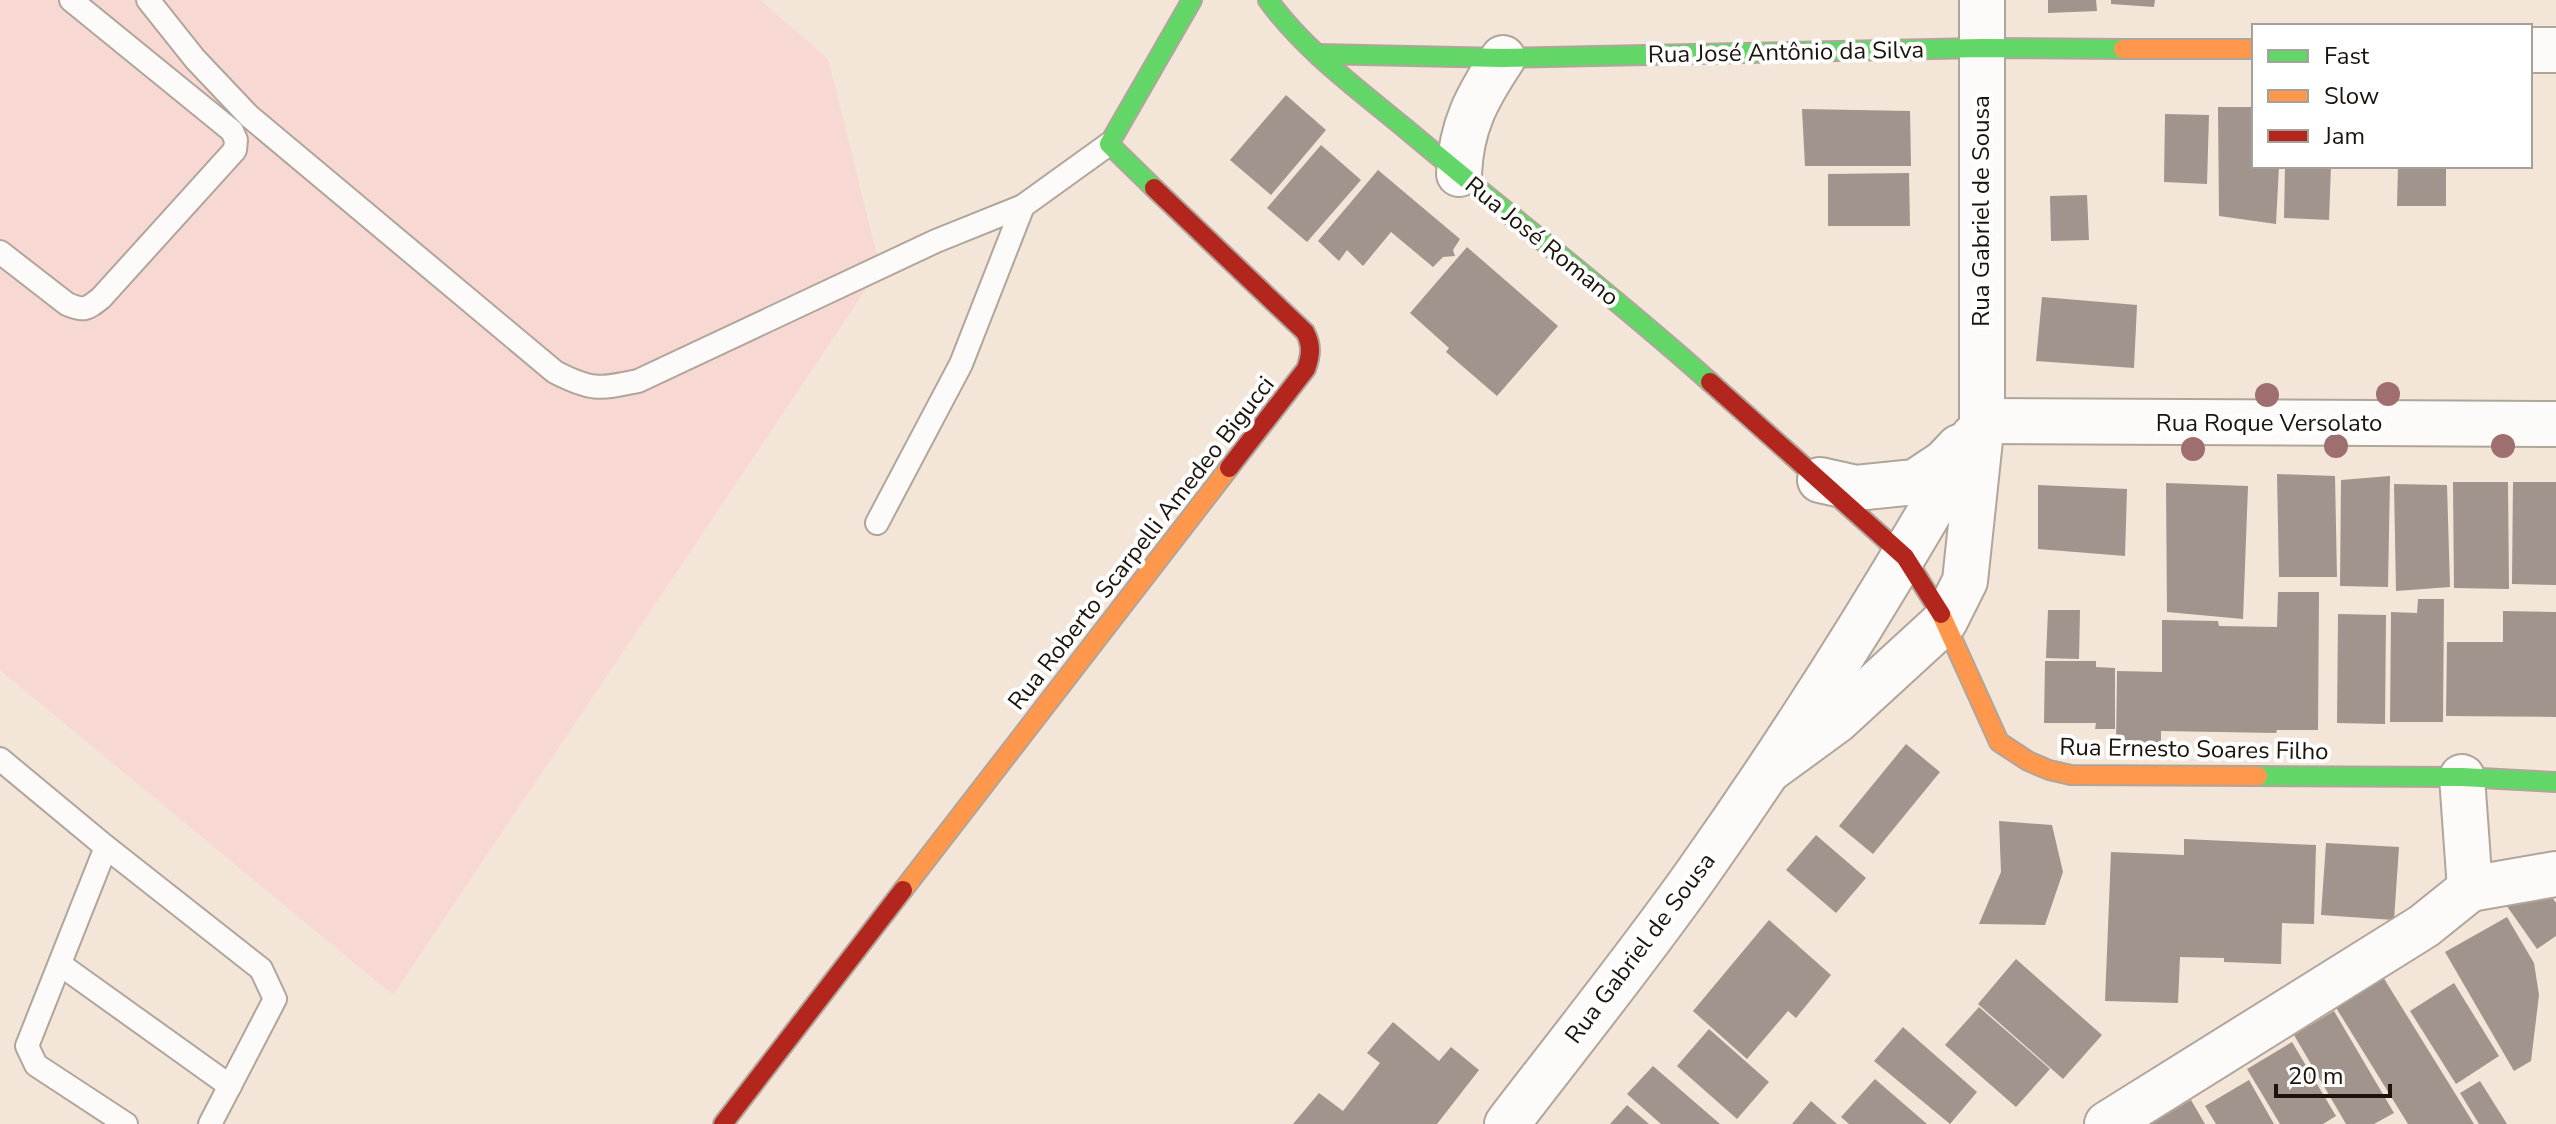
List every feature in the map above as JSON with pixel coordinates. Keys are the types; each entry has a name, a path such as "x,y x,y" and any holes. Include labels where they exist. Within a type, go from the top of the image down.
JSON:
{"street":[{"path":"1109,144 1192,0"},
{"name":"Rua José Romano","path":"1268,0 1281,18 1317,54 1660,337 1905,557"},
{"name":"Rua Gabriel de Sousa","path":"1769,770 1836,721 1945,621 1965,581 1982,421 1982,0"},
{"name":"Rua José Antônio da Silva","path":"1317,54 1503,58 1981,48 2252,49"},
{"path":"2532,50 2556,50"},
{"path":"1459,174 1460,145 1467,123 1486,83 1503,58"},
{"name":"Rua Roberto Scarpelli Amedeo Bigucci","path":"723,1124 1306,369 1311,357 1312,344 1305,332 1109,144"},
{"path":"1820,480 1856,488 1915,482 1945,462 1982,421"},
{"name":"Rua Gabriel de Sousa","path":"1507,1124 1699,871 1769,770 1905,557 1982,421"},
{"name":"Rua Roque Versolato","path":"1982,421 2556,424"},
{"name":"Rua Ernesto Soares Filho","path":"1905,557 1945,621 1999,742 2028,761 2049,770 2071,775 2462,777 2556,782"},
{"path":"2462,777 2470,889"},
{"path":"2107,1124 2424,926 2470,889 2556,874"}],"lane":[{"path":"0,252 67,304 88,308 122,275 235,150 236,140 232,131 71,0"},
{"path":"148,0 195,59 249,116 555,372 582,386 602,388 638,381 936,241 1023,206 1109,144"},
{"path":"877,523 961,364 1023,206"},
{"path":"0,759 261,969 275,999 210,1124"},
{"path":"106,847 27,1046 36,1065 126,1124"},
{"path":"61,965 230,1086"}],"shaded area":[{"path":"0,0 760,0 828,59 880,268 393,995 0,670"}],"building":[{"path":"2048,0 2096,0 2097,11 2048,13"},
{"path":"2111,0 2155,0 2154,7 2111,4"},
{"path":"1286,95 1326,130 1271,195 1230,160"},
{"path":"2218,107 2252,107 2252,168 2279,168 2276,224 2219,216"},
{"path":"1802,109 1910,111 1911,166 1805,166"},
{"path":"2165,114 2209,115 2207,184 2164,182"},
{"path":"1321,145 1361,180 1307,242 1267,208"},
{"path":"2285,168 2331,168 2329,220 2284,218"},
{"path":"2398,168 2446,168 2446,206 2397,206"},
{"path":"1378,170 1460,239 1453,250 1455,256 1443,257 1433,267 1391,232 1363,266 1347,250 1339,261 1318,241"},
{"path":"1909,173 1910,226 1828,226 1828,174"},
{"path":"2087,195 2089,240 2051,241 2050,196"},
{"path":"1467,247 1558,326 1497,396 1446,352 1449,348 1410,313"},
{"path":"2042,297 2137,305 2134,368 2036,361"},
{"path":"2277,474 2335,476 2337,577 2279,577"},
{"path":"2390,476 2388,587 2340,586 2341,480"},
{"path":"2453,482 2508,482 2509,589 2454,588"},
{"path":"2513,482 2556,482 2556,585 2512,584"},
{"path":"2166,483 2248,486 2243,619 2167,612"},
{"path":"2394,484 2447,485 2450,587 2396,591"},
{"path":"2038,485 2127,489 2125,556 2038,549"},
{"path":"2278,592 2319,592 2318,730 2277,730 2276,733 2161,731 2161,748 2116,747 2117,671 2162,672 2162,620 2218,621 2219,626 2277,627"},
{"path":"2418,599 2444,599 2443,722 2390,722 2391,612 2417,613"},
{"path":"2048,610 2080,610 2079,659 2046,658"},
{"path":"2503,611 2556,612 2556,717 2446,716 2447,642 2503,642"},
{"path":"2338,614 2386,615 2385,724 2337,723"},
{"path":"2045,661 2096,661 2096,667 2115,668 2115,729 2095,729 2096,723 2044,723"},
{"path":"1906,744 1940,772 1873,854 1839,826"},
{"path":"1999,821 2052,825 2063,872 2045,925 1979,924 2001,872"},
{"path":"1816,835 1866,878 1836,913 1786,870"},
{"path":"2184,839 2316,845 2314,924 2282,923 2281,964 2180,957 2178,1003 2105,1001 2111,852 2184,855"},
{"path":"2326,843 2399,847 2394,920 2321,915"},
{"path":"2538,877 2556,903 2556,936 2537,949 2504,902"},
{"path":"2507,917 2534,963 2539,995 2531,1061 2514,1071 2445,952"},
{"path":"1769,920 1831,975 1796,1018 1788,1011 1747,1059 1693,1011"},
{"path":"2016,959 2102,1035 2063,1079 1978,1004"},
{"path":"2383,977 2474,1124 2408,1124 2335,1006"},
{"path":"2454,983 2499,1056 2456,1084 2410,1011"},
{"path":"1979,1007 2050,1069 2016,1107 1945,1045"},
{"path":"2334,1011 2394,1113 2374,1124 2346,1124 2294,1035"},
{"path":"1393,1022 1439,1061 1451,1047 1479,1070 1437,1124 1293,1124 1319,1093 1343,1111 1380,1063 1367,1053"},
{"path":"1903,1027 1977,1092 1950,1124 1874,1061"},
{"path":"1709,1029 1769,1082 1737,1119 1677,1066"},
{"path":"2292,1042 2336,1116 2323,1124 2280,1124 2247,1069"},
{"path":"1653,1066 1720,1124 1661,1124 1627,1094"},
{"path":"1875,1079 1927,1124 1849,1124 1841,1117"},
{"path":"2249,1080 2274,1124 2216,1124 2205,1106"},
{"path":"2480,1081 2507,1124 2479,1124 2460,1093"},
{"path":"2191,1100 2205,1124 2151,1124"},
{"path":"1811,1101 1837,1124 1792,1124"},
{"path":"1627,1105 1649,1124 1610,1124"}],"traffic: fast":[{"path":"1154,188 1109,144 1192,0"},
{"path":"1268,0 1298,36 1333,69 1710,382"},
{"path":"1317,54 1503,58 1981,48 2123,49"},
{"path":"2258,776 2462,777 2556,782"}],"traffic: slow":[{"path":"2123,49 2252,49"},
{"path":"903,890 1229,468"},
{"path":"1941,614 1999,742 2028,761 2071,775 2258,776"}],"traffic: jam":[{"path":"1154,188 1305,332 1309,341 1310,355 1306,369 1229,468"},
{"path":"1710,382 1905,557 1941,614"},
{"path":"723,1124 903,890"}]}
